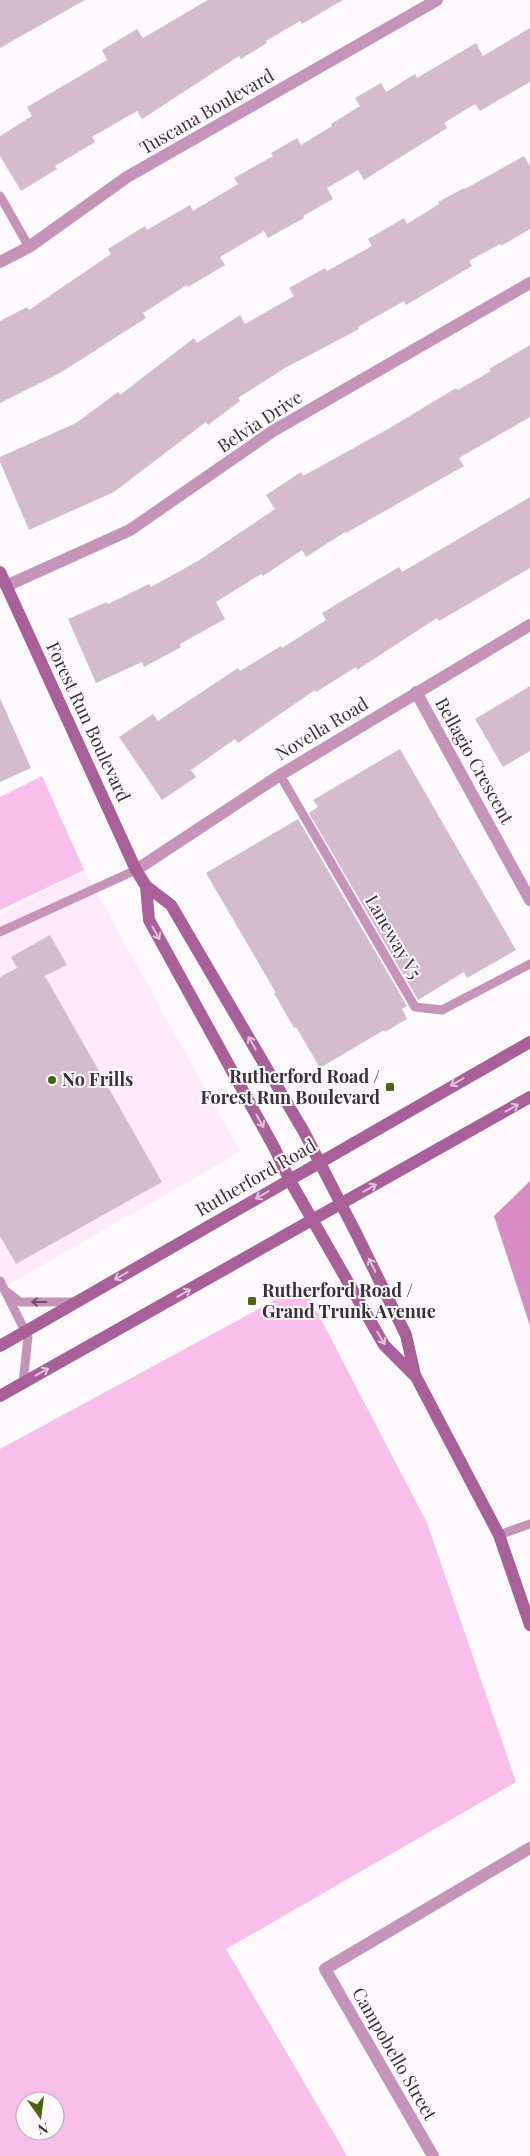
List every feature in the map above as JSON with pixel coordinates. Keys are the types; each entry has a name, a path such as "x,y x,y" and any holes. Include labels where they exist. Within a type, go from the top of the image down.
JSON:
{"street":[{"name":"Tuscana Boulevard","path":"0,262 29,247 127,177 437,0"},
{"name":"Belvia Drive","path":"6,586 130,530 273,431 530,283"},
{"name":"Forest Run Boulevard","path":"0,572 136,870 146,886 171,905 304,1132 406,1335 415,1375"},
{"name":"Novella Road","path":"136,870 280,774 530,625"},
{"name":"Bellagio Crescent","path":"416,692 530,900"},
{"name":"Forest Run Boulevard","path":"146,886 149,920 275,1149 289,1179 384,1345 415,1375"},
{"name":"Rutherford Road","path":"0,1346 530,1042"},
{"path":"0,1396 530,1097"},
{"path":"415,1375 499,1536 530,1625"},
{"name":"Campobello Street","path":"434,2156 325,1969 530,1848"}],"lane":[{"path":"0,196 29,247"},
{"name":"Laneway V5","path":"280,774 415,1007 442,1010 530,964"},
{"path":"0,932 136,870"},
{"path":"0,1281 28,1337 23,1383"},
{"path":"5,1291 20,1302 76,1302"},
{"path":"499,1536 530,1524"}],"shaded area":[{"path":"42,776 84,870 0,910 0,797"},
{"path":"84,870 240,1152 0,1289 0,915"},
{"path":"530,1181 530,1326 494,1216"},
{"path":"303,1285 427,1523 516,1782 226,1949 347,2156 0,2156 0,1449"}],"building":[{"path":"0,0 85,0 0,48"},
{"path":"208,0 343,0 302,24 300,21 266,41 267,43 241,59 239,56 142,119 137,111 92,137 95,142 55,166 57,169 21,191 0,156 0,136 32,116 27,107 107,60 102,50 137,29 143,38"},
{"path":"530,28 530,82 480,111 475,104 444,123 447,128 364,180 358,170 327,188 333,199 268,238 264,231 220,257 225,265 188,287 187,285 143,313 146,318 60,373 0,403 0,321 27,307 29,310 111,254 108,249 145,226 147,230 190,205 193,211 238,184 234,178 273,156 271,153 297,138 301,145 332,126 331,124 360,106 355,98 381,83 386,92 415,74 417,78 476,43 483,56"},
{"path":"524,156 530,166 530,229 501,246 500,244 469,261 472,266 406,305 404,301 358,327 359,329 285,368 238,398 240,401 208,425 206,422 114,492 29,530 0,462 0,457 76,423 118,392 120,395 194,338 197,343 240,315 245,324 294,296 289,288 325,268 327,271 372,246 368,239 404,218 407,224 439,204 438,202"},
{"path":"530,345 530,417 459,458 464,466 345,532 306,557 302,550 263,576 261,574 216,602 225,619 180,644 181,647 144,667 142,662 96,683 68,619 107,602 108,604 149,584 151,587 198,561 275,509 266,495 301,472 303,476 388,429 456,388 458,390 491,371 489,369"},
{"path":"530,497 530,568 439,621 437,618 357,670 356,667 316,692 315,690 238,743 235,739 191,770 196,777 162,800 119,737 153,714 158,721 238,668 240,671 281,646 282,648 326,620 322,613 399,567 402,572"},
{"path":"530,686 530,751 503,767 475,719"},
{"path":"0,698 31,768 0,782"},
{"path":"400,749 516,950 467,978 464,972 418,1000 309,813 318,807 313,800"},
{"path":"298,819 407,1006 402,1009 407,1019 385,1032 384,1030 320,1068 296,1027 294,1028 274,993 276,993 206,873"},
{"name":"No Frills","path":"50,935 67,965 45,976 162,1182 16,1264 0,1236 0,977 17,968 11,957"}],"place":[{"name":"No Frills","path":"52,1080"},
{"name":"Rutherford Road / Forest Run Boulevard","path":"390,1087"},
{"name":"Rutherford Road / Grand Trunk Avenue","path":"252,1301"}]}
